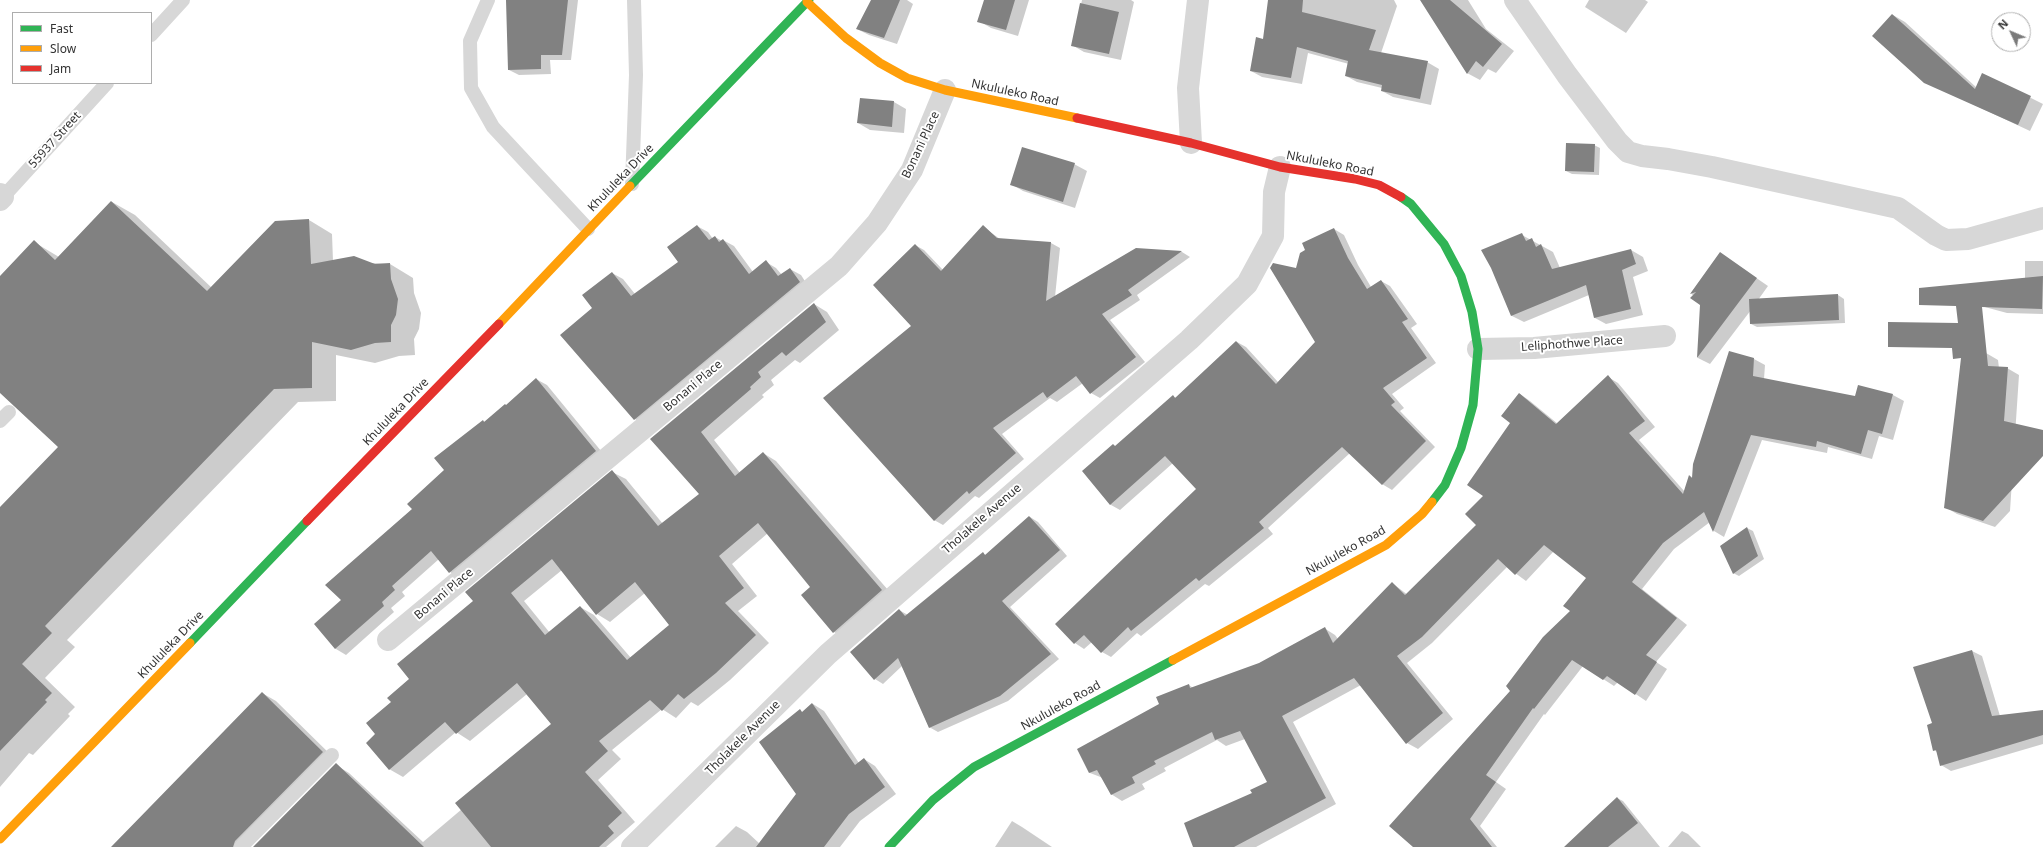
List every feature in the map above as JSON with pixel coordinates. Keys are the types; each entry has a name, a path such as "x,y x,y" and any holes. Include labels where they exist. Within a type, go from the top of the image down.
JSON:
{"street":[{"path":"1191,143 1188,88 1198,0"},
{"path":"1515,0 1617,142 1628,152 1642,156 1668,158 1712,167 1898,208 1936,235 1946,240 1968,239 2043,218"},
{"name":"Khululeka Drive","path":"0,839 570,250 588,229 808,1"},
{"name":"Nkululeko Road","path":"808,1 846,38 880,63 907,78 945,90 1191,143 1280,167 1355,179 1379,185 1411,204 1444,244 1461,276 1472,312 1478,349 1474,405 1461,448 1445,485 1422,514 1386,545 974,767 933,800 889,847"},
{"name":"Bonani Place","path":"388,640 839,266 877,223 912,170 945,90"},
{"name":"Tholakele Avenue","path":"632,847 828,654 1189,340 1247,284 1273,236 1274,192 1280,167"},
{"name":"Leliphothwe Place","path":"1478,349 1534,348 1665,336"}],"lane":[{"path":"152,34 183,0"},
{"path":"488,0 470,41 471,88 493,127 588,229"},
{"path":"632,184 636,75 634,0"},
{"name":"55937 Street","path":"1,197 106,84"},
{"path":"241,847 332,755"}],"building":[{"path":"506,0 568,0 562,55 541,55 541,69 508,70"},
{"path":"871,0 900,0 884,38 856,29"},
{"path":"984,0 1015,0 1006,30 977,22"},
{"path":"1268,0 1303,0 1302,12 1376,30 1369,50 1428,61 1420,99 1381,91 1382,85 1345,76 1348,61 1297,47 1291,78 1250,71 1256,37 1263,39"},
{"path":"1420,0 1450,0 1502,44 1483,67 1476,61 1467,74"},
{"path":"1080,3 1119,12 1109,54 1071,46"},
{"path":"1892,14 1975,89 1982,73 2031,96 2018,125 1924,83 1872,36"},
{"path":"860,98 894,101 892,127 857,123"},
{"path":"1566,143 1595,144 1594,172 1565,171"},
{"path":"1022,147 1075,163 1063,202 1010,185"},
{"path":"111,201 207,291 275,221 309,219 311,264 354,256 375,264 390,263 391,279 398,299 396,315 391,325 391,342 375,343 351,350 312,342 312,388 274,389 45,626 52,633 22,664 52,693 45,700 47,702 0,751 0,507 58,447 0,393 0,276 34,240 55,260"},
{"path":"697,225 709,240 715,236 719,242 723,239 749,274 766,260 778,276 790,268 800,282 634,420 560,335 592,308 582,295 612,272 631,296 678,262 667,247"},
{"path":"983,225 997,238 1051,242 1046,301 1136,248 1182,251 1128,290 1132,295 1102,314 1136,357 1090,394 1076,376 1047,398 1043,392 993,428 1016,453 969,494 967,491 934,521 823,398 911,326 873,285 915,244 941,271"},
{"path":"1334,228 1348,258 1367,289 1381,280 1408,319 1402,322 1427,358 1383,388 1395,402 1391,405 1426,441 1382,485 1342,447 1259,522 1264,528 1199,581 1196,578 1131,631 1128,627 1101,653 1084,635 1074,644 1055,624 1196,489 1165,456 1110,505 1082,471 1113,444 1115,446 1173,395 1175,398 1236,341 1276,384 1315,342 1270,268 1273,263 1296,268 1300,253 1305,250 1302,243"},
{"path":"1522,233 1526,241 1532,238 1536,247 1541,244 1552,269 1631,249 1636,264 1622,270 1631,309 1594,318 1586,285 1511,316 1491,268 1481,250"},
{"path":"1720,252 1757,278 1697,358 1700,305 1690,298 1696,292 1690,294"},
{"path":"2043,276 2042,309 1982,307 1988,366 2008,367 2004,421 2043,430 2043,456 1983,521 1944,508 1961,358 1953,359 1952,348 1888,347 1888,322 1958,323 1956,306 1919,305 1919,288"},
{"path":"1838,294 1839,320 1750,324 1749,299"},
{"path":"814,303 826,322 786,356 782,352 758,372 761,377 750,387 751,389 701,432 735,476 763,452 882,590 833,633 801,595 810,587 758,523 719,556 744,588 725,603 756,635 716,673 684,699 678,694 662,711 650,700 599,741 608,751 585,772 622,813 608,826 614,833 599,847 491,847 455,803 551,724 517,683 456,734 445,722 389,770 366,743 375,734 366,723 391,702 387,698 409,679 397,664 473,601 465,592 612,470 658,526 699,494 650,439","holes":["552,559 596,615 635,582 669,625 627,660 580,606 545,635 511,593"]},
{"path":"1729,351 1754,358 1753,376 1855,396 1858,385 1893,394 1882,434 1868,430 1861,454 1817,441 1816,447 1751,435 1713,532 1704,512 1663,543 1632,582 1677,618 1646,655 1657,662 1635,695 1607,676 1603,680 1572,660 1534,709 1533,708 1486,775 1496,782 1470,819 1492,847 1413,847 1389,826 1510,691 1506,686 1543,637 1570,611 1563,606 1586,578 1544,545 1515,575 1498,559 1422,637 1397,656 1443,713 1406,744 1354,678 1282,716 1326,798 1234,847 1193,847 1184,823 1252,793 1250,790 1267,782 1240,731 1215,740 1212,732 1154,761 1156,764 1132,777 1135,783 1111,795 1097,770 1089,773 1077,749 1159,704 1156,697 1189,684 1190,688 1259,663 1325,627 1333,643 1392,582 1405,595 1476,525 1465,514 1483,496 1467,485 1510,423 1501,416 1519,393 1556,424 1608,375 1645,421 1629,433 1683,494 1689,475 1692,478 1693,464"},
{"path":"536,378 596,451 449,573 431,551 392,586 395,590 382,602 384,606 335,649 314,624 341,600 325,585 412,509 407,504 444,470 434,458 483,420 484,422 505,404 506,405"},
{"path":"1029,516 1060,550 1002,601 1051,654 1000,696 929,728 898,658 874,680 850,652 899,609 905,616 983,552 985,555"},
{"path":"1747,527 1758,556 1733,574 1720,546"},
{"path":"1972,650 1992,716 2043,710 2043,735 1940,766 1936,750 1933,751 1927,725 1932,723 1913,667"},
{"path":"262,692 323,752 235,841 233,847 111,847"},
{"path":"812,703 855,765 864,758 885,787 849,814 824,847 756,847 796,794 759,742 800,709 802,712"},
{"path":"336,763 378,803 424,847 253,847"},
{"path":"1617,797 1638,823 1608,847 1564,847"}],"traffic: fast":[{"path":"630,186 809,0"},
{"path":"1401,197 1411,204 1444,244 1461,276 1472,312 1478,349 1473,405 1461,448 1445,485 1432,502"},
{"path":"190,643 307,521"},
{"path":"889,847 933,800 974,767 1173,660"}],"traffic: slow":[{"path":"807,2 846,38 880,63 907,78 945,90 1077,118"},
{"path":"499,324 630,186"},
{"path":"1173,660 1386,545 1422,514 1432,502"},
{"path":"0,839 190,643"}],"traffic: jam":[{"path":"1077,118 1191,143 1280,167 1355,179 1379,185 1401,197"},
{"path":"307,521 499,324"}]}
